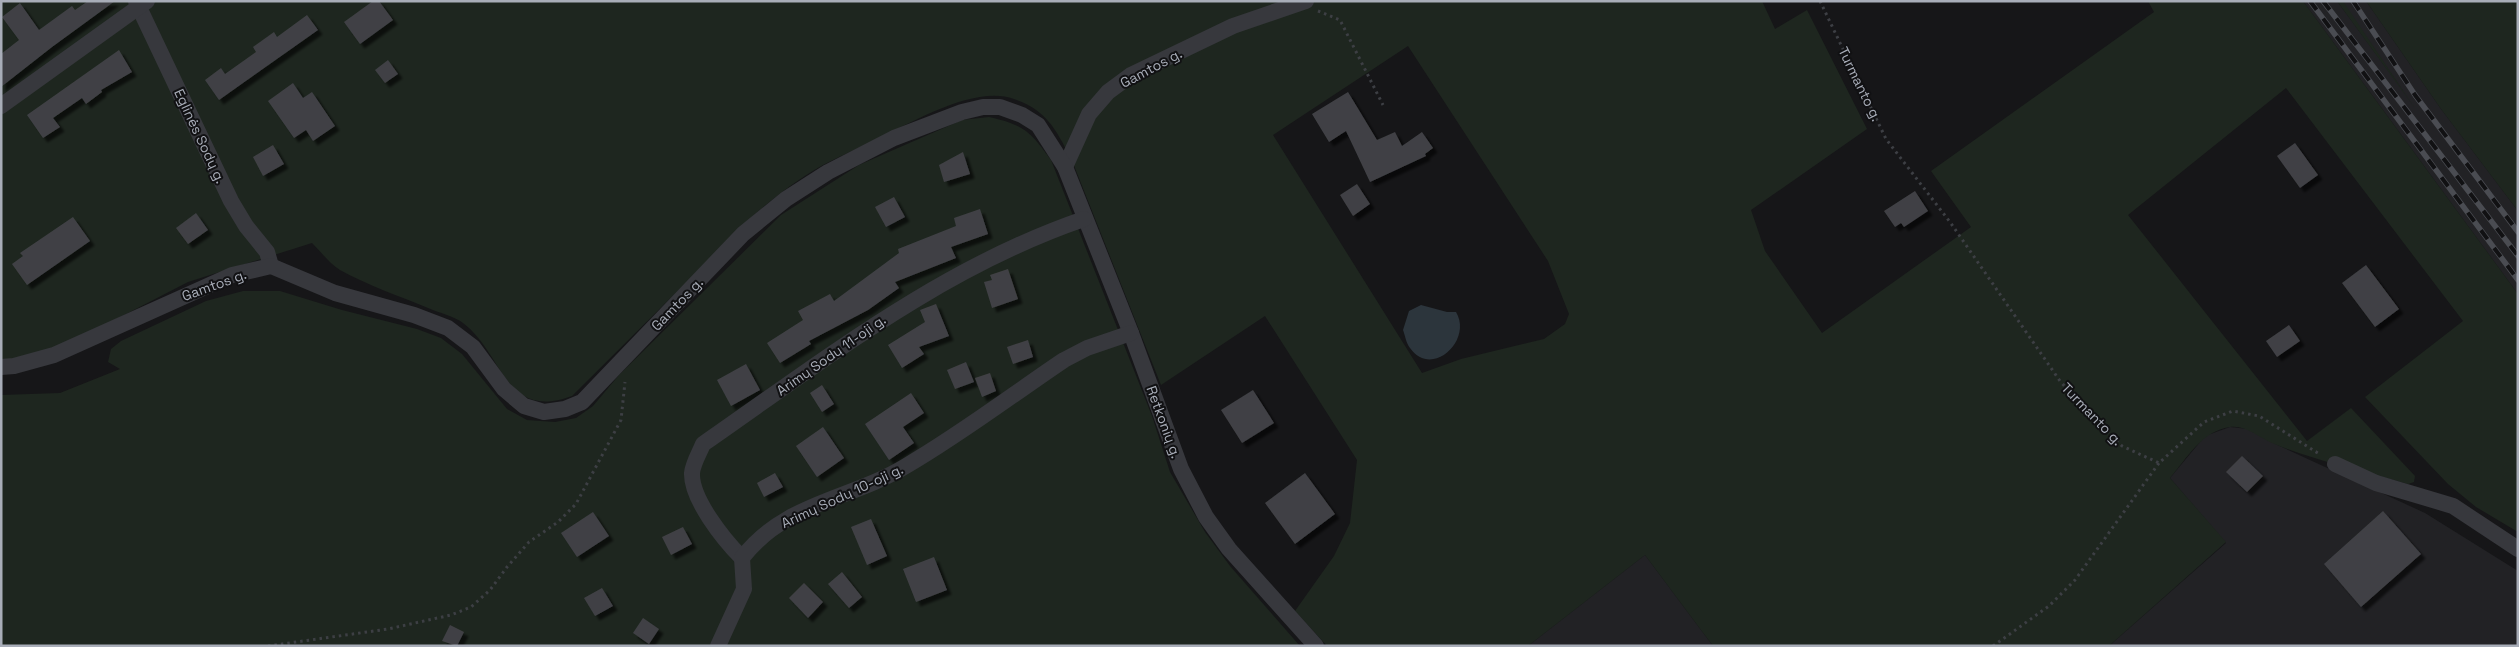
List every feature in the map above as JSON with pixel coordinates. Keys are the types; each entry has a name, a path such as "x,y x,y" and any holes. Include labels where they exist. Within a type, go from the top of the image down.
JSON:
{"street":[{"path":"1,106 140,3"},
{"name":"Eglinės Sodų g.","path":"140,3 231,201 246,226 267,252 271,266"},
{"name":"Gamtos g.","path":"1065,166 1089,114 1108,92 1131,75 1233,26 1302,3"},
{"name":"Gamtos g.","path":"1,367 14,366 54,355 223,279 271,266 335,293 414,315 448,328 473,347 504,389 524,406 544,412 565,409 582,402 743,234 779,205 828,172 894,138 962,112 983,107 1000,107 1022,114 1038,125 1065,166"},
{"name":"Retkonių g.","path":"1065,166 1084,219 1131,333 1181,469 1206,516 1229,549 1316,646"},
{"name":"Arimų Sodų 11-oji g.","path":"742,558 726,542 693,490 692,471 703,444 907,303 1036,235 1084,219"},
{"name":"Arimų Sodų 10-oji g.","path":"742,558 754,542 787,518 905,467 1064,360 1087,348 1131,333"},
{"path":"2335,464 2376,482 2453,506 2518,550"},
{"path":"718,646 744,589 742,558"}],"path":[{"name":"Turmanto g.","path":"1820,1 1886,139 1950,222 2060,381 2091,416 2122,446 2139,456 2159,463"},
{"path":"1302,3 1340,20 1383,105"},
{"path":"268,646 388,629 451,615 471,607 490,590 529,542 558,522 576,504 621,420 629,354"},
{"path":"1993,646 2049,606 2075,580 2159,463 2204,422 2233,411 2259,416 2335,464"}],"shaded area":[{"path":"1,1 1762,1 1775,29 1807,10 1867,129 1751,210 1765,251 1822,333 1971,227 1931,171 2154,12 2148,1 2303,1 2518,294 2518,532 2476,507 2448,484 2365,397 2463,321 2286,88 2128,215 2307,441 2351,408 2415,476 2414,482 2408,484 2305,455 2272,443 2241,428 2230,427 2211,434 2196,446 2170,478 2226,542 2109,646 1713,646 1645,555 1528,646 1327,646 1295,611 1334,556 1350,523 1357,460 1265,316 1161,385 1073,163 1057,132 1044,116 1035,109 1014,99 998,96 964,101 928,114 823,165 796,182 755,214 572,396 549,401 532,400 518,392 507,381 477,336 463,323 451,316 432,310 340,270 312,243 188,282 68,344 22,358 1,360","holes":["1408,46 1548,261 1569,314 1565,324 1544,339 1461,359 1422,373 1273,135"]},
{"path":"2303,1 2337,1 2403,91 2342,1 2366,1 2441,109 2518,211 2518,294"},
{"path":"2337,1 2343,1 2414,107"},
{"path":"2366,1 2518,1 2518,211 2441,109"},
{"path":"989,117 1018,126 1037,142 1051,160 1152,416 1170,472 1205,532 1230,566 1300,646 1,646 1,395 60,393 120,369 108,362 111,349 121,341 206,301 243,291 280,291 342,310 417,329 441,338 462,354 507,409 527,420 555,422 576,418 593,406 619,375 781,215 859,165 962,120"},
{"path":"1421,305 1447,312 1456,312 1460,323 1459,334 1455,344 1439,358 1419,357 1410,348 1403,330 1409,311"},
{"path":"2230,427 2248,429 2271,442 2425,513 2518,571 2518,646 2109,646 2226,543 2170,478 2205,436"},
{"path":"1645,555 1713,646 1528,646"}],"building":[{"path":"88,1 115,1 1,87 1,54 19,40 2,17 20,3 39,30 72,6 75,10"},
{"path":"373,1 379,1 393,20 360,44 344,22"},
{"path":"307,15 318,30 219,100 205,80 221,68 225,74 256,52 253,47 274,32 277,37"},
{"path":"119,50 132,72 101,90 102,92 86,104 82,98 53,118 60,127 43,138 27,115"},
{"path":"388,60 398,74 385,83 375,70"},
{"path":"293,83 303,98 312,92 335,126 313,141 306,130 294,138 268,101"},
{"path":"1348,92 1377,140 1395,132 1402,146 1422,132 1433,148 1425,154 1426,156 1370,182 1346,131 1329,142 1312,114"},
{"path":"2295,143 2318,175 2300,188 2277,156"},
{"path":"273,145 284,164 263,176 253,157"},
{"path":"963,152 970,174 944,182 939,165"},
{"path":"1357,184 1370,204 1353,216 1340,195"},
{"path":"1915,191 1928,211 1904,227 1901,223 1895,227 1884,211"},
{"path":"894,197 905,217 886,227 875,207"},
{"path":"980,209 988,234 951,247 956,258 895,282 899,288 868,310 809,341 811,344 780,363 767,343 803,320 798,311 830,294 834,301 899,253 898,249 956,226 954,218"},
{"path":"196,213 208,230 188,244 176,228"},
{"path":"73,217 90,241 27,285 12,264 23,256 20,253"},
{"path":"2366,265 2399,309 2375,327 2342,283"},
{"path":"1008,269 1018,299 992,308 984,282 992,280 990,275"},
{"path":"936,304 949,336 919,347 924,354 902,368 888,345 925,322 920,310"},
{"path":"2289,325 2300,341 2277,357 2266,341"},
{"path":"1028,340 1033,357 1013,364 1007,347"},
{"path":"966,362 974,382 955,389 947,370"},
{"path":"746,364 760,390 731,406 717,380"},
{"path":"990,373 996,391 982,397 975,378"},
{"path":"822,385 834,404 822,412 810,393"},
{"path":"1253,390 1274,423 1242,443 1221,410"},
{"path":"911,393 924,413 903,427 914,443 889,460 865,424"},
{"path":"823,427 844,458 817,477 796,446"},
{"path":"2242,456 2263,476 2247,492 2226,472"},
{"path":"775,473 783,487 764,497 757,483"},
{"path":"1305,473 1335,514 1295,544 1265,503"},
{"path":"2383,511 2421,554 2361,607 2324,564"},
{"path":"593,512 609,536 577,557 561,533"},
{"path":"871,519 887,556 867,565 851,527"},
{"path":"683,527 692,544 671,555 662,537"},
{"path":"934,557 947,590 916,602 903,569"},
{"path":"842,572 862,597 849,608 828,584"},
{"path":"804,583 823,602 808,618 789,598"},
{"path":"602,588 613,606 595,616 584,598"},
{"path":"643,618 659,629 649,644 633,633"},
{"path":"450,625 464,632 457,646 442,641"}],"railway":[{"path":"2310,1 2518,280"},
{"path":"2323,1 2518,256"},
{"path":"2353,1 2415,95 2518,232"}]}
